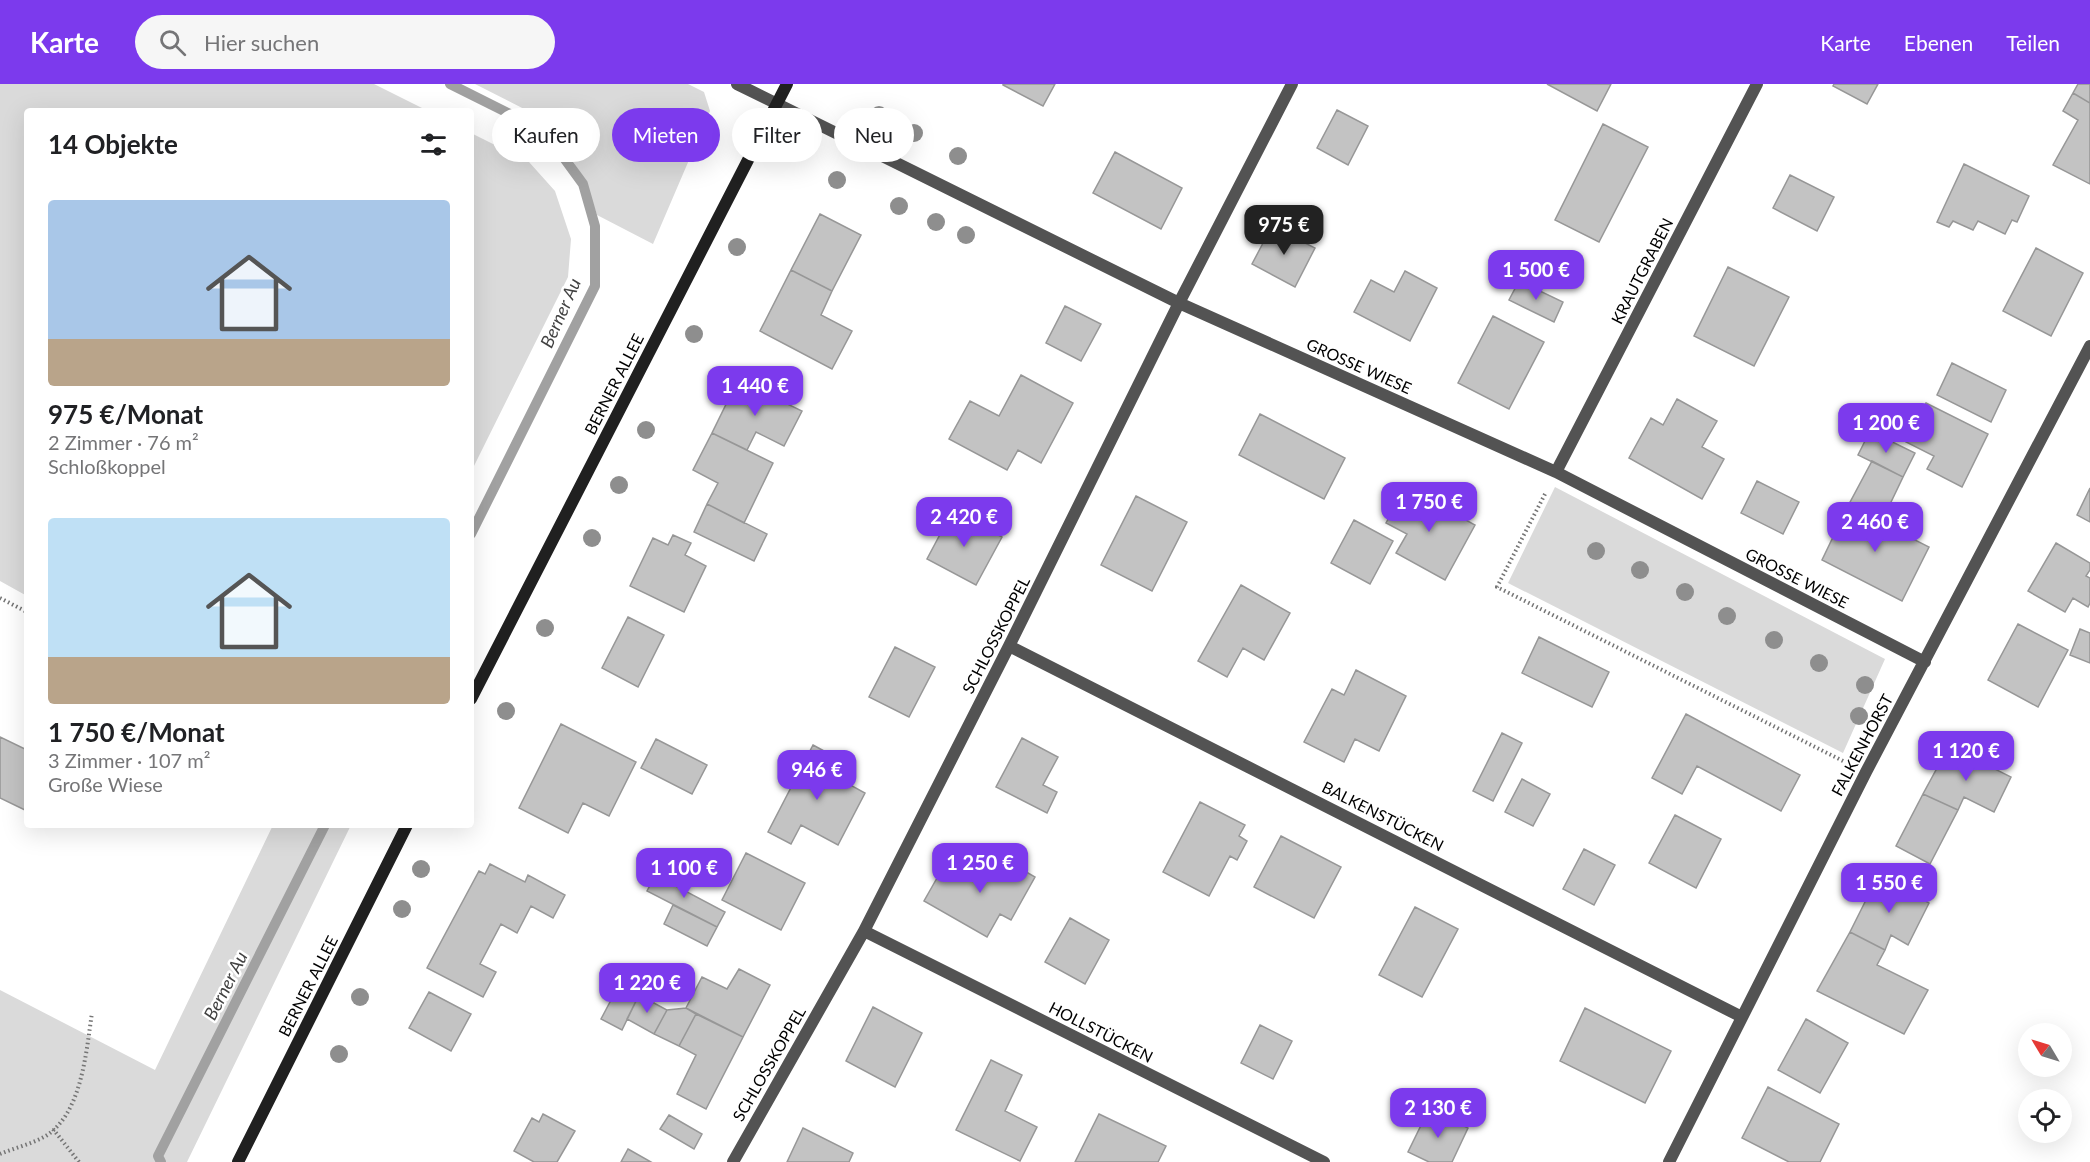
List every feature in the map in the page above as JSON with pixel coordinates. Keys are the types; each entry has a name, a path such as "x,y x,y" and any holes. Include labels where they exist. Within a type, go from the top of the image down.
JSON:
{"street":[{"name":"GROSSE WIESE","path":"738,84 1179,303 1556,472 1925,662"},
{"name":"BERNER ALLEE","path":"474,693 788,84"},
{"name":"SCHLOSSKOPPEL","path":"733,1162 864,931 1009,646 1179,303 1292,84"},
{"name":"KRAUTGRABEN","path":"1556,472 1757,84"},
{"name":"FALKENHORST","path":"1669,1162 1866,772 2090,346"},
{"name":"BALKENSTÜCKEN","path":"1009,646 1742,1017"},
{"name":"BERNER ALLEE","path":"238,1162 405,828"},
{"name":"HOLLSTÜCKEN","path":"864,931 1324,1162"}],"path":[{"path":"1556,472 1497,587 1866,772"},
{"path":"0,598 24,610"},
{"path":"0,1154 45,1136 66,1116 81,1080 92,1013"},
{"path":"53,1129 79,1162"}],"shaded area":[{"path":"0,84 374,84 422,108 24,108 24,594 0,581"},
{"path":"475,84 688,84 704,92 709,108 612,108 612,162 688,162 653,244 597,215 585,180 573,162 600,162 600,108 522,108"},
{"path":"474,134 492,144 492,162 529,162 555,191 571,239 568,277 474,466"},
{"path":"1555,487 1885,659 1843,753 1508,583"},
{"path":"272,828 350,828 187,1162 0,1162 0,990 155,1070"}],"building":[{"path":"1003,84 1055,84 1043,106"},
{"path":"1547,84 1611,84 1597,111"},
{"path":"1834,84 1878,84 1867,104 1833,86"},
{"path":"2078,84 2090,84 2090,103 2073,93"},
{"path":"2073,93 2090,103 2090,184 2053,165 2078,120 2063,111"},
{"path":"1337,110 1368,126 1348,165 1317,148"},
{"path":"1603,124 1648,147 1599,242 1555,220"},
{"path":"1115,152 1182,188 1161,229 1093,193"},
{"path":"1964,164 2029,196 2017,222 2012,220 2005,234 1978,221 1973,230 1953,221 1949,227 1937,222"},
{"path":"1790,175 1834,197 1817,231 1773,208"},
{"path":"820,214 861,235 832,291 791,270"},
{"path":"1272,226 1315,248 1295,287 1252,264"},
{"path":"2036,248 2083,273 2051,336 2003,311"},
{"path":"1728,267 1789,297 1754,366 1694,336"},
{"path":"791,270 832,291 821,315 852,331 832,369 760,331"},
{"path":"1405,271 1437,288 1410,341 1354,312 1371,280 1394,292"},
{"path":"1519,281 1563,302 1554,322 1509,300"},
{"path":"1065,306 1101,324 1081,361 1046,343"},
{"path":"1493,316 1544,342 1509,409 1458,383"},
{"path":"1952,363 2006,390 1991,422 1937,395"},
{"path":"1021,375 1073,403 1041,463 1018,450 1007,470 949,439 970,401 999,416"},
{"path":"738,380 802,411 784,446 756,432 747,450 712,433"},
{"path":"1677,399 1717,421 1702,447 1724,459 1702,499 1629,458 1651,418 1663,425"},
{"path":"1926,403 1988,434 1962,487 1927,469 1934,456 1906,442"},
{"path":"1260,414 1345,458 1324,499 1239,455"},
{"path":"1870,431 1915,453 1903,477 1858,455"},
{"path":"712,433 773,463 744,523 707,504 718,483 693,470"},
{"path":"1872,461 1903,477 1881,523 1848,506"},
{"path":"1757,481 1799,502 1783,534 1741,513"},
{"path":"1406,487 1475,525 1445,580 1396,553 1407,534 1386,523"},
{"path":"2090,488 2090,522 2077,515"},
{"path":"1136,496 1187,522 1152,591 1101,565"},
{"path":"707,504 767,534 754,561 694,532"},
{"path":"1848,506 1929,547 1902,601 1822,560"},
{"path":"953,510 1002,537 976,585 927,559"},
{"path":"1354,520 1393,541 1370,584 1331,563"},
{"path":"673,535 691,543 685,555 706,566 684,612 630,586 653,538 668,545"},
{"path":"2056,543 2090,563 2090,570 2086,576 2090,578 2088,607 2073,598 2065,612 2028,591"},
{"path":"1241,585 1290,613 1264,660 1243,648 1227,677 1198,661"},
{"path":"628,617 664,635 638,687 602,668"},
{"path":"2018,624 2068,650 2038,707 1988,680"},
{"path":"2080,629 2090,633 2090,663 2070,655"},
{"path":"1539,637 1609,672 1592,707 1522,673"},
{"path":"895,647 935,667 909,717 869,697"},
{"path":"1356,670 1406,696 1379,751 1355,739 1344,762 1304,742 1332,689 1344,695"},
{"path":"1686,714 1800,775 1781,811 1697,766 1682,794 1652,778"},
{"path":"561,724 636,762 609,816 583,803 568,833 519,808"},
{"path":"1502,733 1522,743 1493,801 1473,791"},
{"path":"0,737 24,749 24,810 0,798"},
{"path":"1022,738 1058,757 1043,785 1057,792 1047,813 996,787"},
{"path":"656,739 707,765 692,794 641,768"},
{"path":"813,745 839,759 832,775 865,793 838,845 801,825 791,844 768,832"},
{"path":"1949,746 2011,777 1994,812 1964,797 1958,810 1923,794"},
{"path":"1522,779 1550,794 1533,826 1505,812"},
{"path":"1923,794 1958,810 1930,864 1896,846"},
{"path":"1200,802 1245,825 1239,836 1247,841 1237,860 1230,856 1209,896 1163,872"},
{"path":"1675,815 1721,839 1696,888 1649,863"},
{"path":"1281,836 1341,867 1314,918 1254,887"},
{"path":"1584,849 1615,865 1594,905 1563,889"},
{"path":"746,853 805,883 781,930 722,900"},
{"path":"999,856 1035,877 1011,920 1000,914 987,937 924,901 945,864 953,869 957,861 987,878"},
{"path":"490,864 525,882 528,875 565,895 553,918 531,906 517,933 501,924 480,964 496,972 483,997 427,968 479,871 485,874"},
{"path":"660,867 674,874 670,883 725,912 717,927 647,891"},
{"path":"1879,874 1929,903 1908,945 1891,935 1885,950 1850,932"},
{"path":"673,905 717,927 707,946 664,924"},
{"path":"1415,907 1458,929 1422,997 1379,975"},
{"path":"1070,918 1109,940 1085,984 1045,962"},
{"path":"1850,932 1885,950 1877,965 1928,990 1904,1034 1817,991"},
{"path":"739,969 770,985 743,1037 686,1008 702,977 727,989"},
{"path":"619,985 639,995 622,1030 601,1019"},
{"path":"429,992 471,1014 451,1051 409,1028"},
{"path":"639,995 667,1010 654,1034 627,1019"},
{"path":"873,1007 922,1033 895,1087 846,1061"},
{"path":"686,1008 696,1014 679,1046 654,1034 667,1010"},
{"path":"1585,1008 1671,1051 1645,1103 1560,1061"},
{"path":"696,1014 743,1037 706,1109 677,1094 696,1055 679,1046"},
{"path":"1806,1019 1848,1043 1820,1093 1778,1070"},
{"path":"1260,1025 1292,1041 1273,1079 1241,1063"},
{"path":"991,1060 1022,1075 1005,1111 1037,1127 1020,1161 956,1130"},
{"path":"1768,1087 1839,1124 1820,1162 1789,1162 1742,1138"},
{"path":"1429,1109 1468,1128 1452,1162 1429,1162 1408,1152"},
{"path":"543,1114 575,1131 557,1162 534,1162 514,1151 532,1118 539,1122"},
{"path":"1099,1114 1166,1146 1158,1162 1075,1162"},
{"path":"669,1115 702,1134 694,1149 660,1129"},
{"path":"803,1128 853,1153 849,1162 787,1162"},
{"path":"628,1149 651,1162 621,1162"}],"waterway":[{"name":"Berner Au","path":"450,84 526,122 556,147 583,184 595,226 595,286 474,528"},
{"name":"Berner Au","path":"161,1162 158,1156 323,828"}]}
